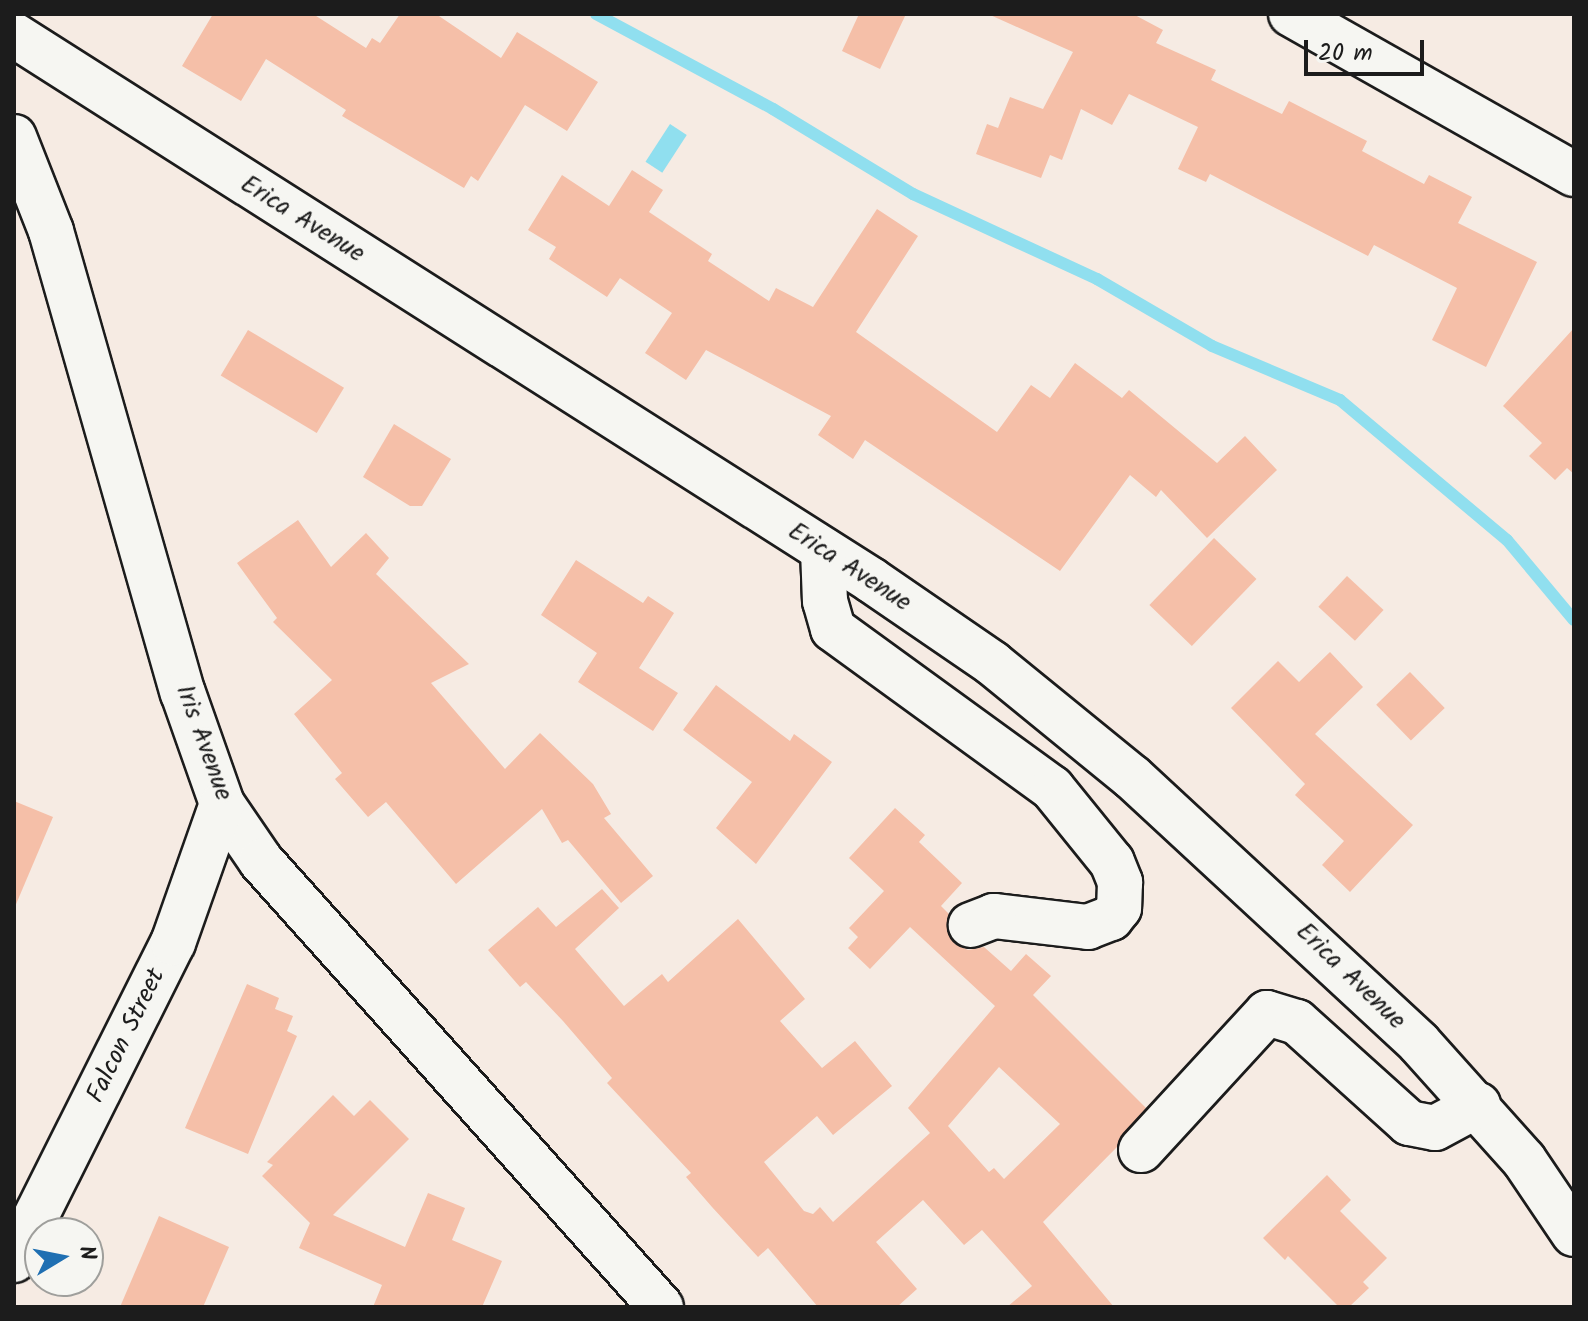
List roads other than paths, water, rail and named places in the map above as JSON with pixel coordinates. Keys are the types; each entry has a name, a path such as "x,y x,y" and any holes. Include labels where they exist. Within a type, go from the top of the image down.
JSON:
{"street":[{"path":"1291,14 1574,174"},
{"name":"Erica Avenue","path":"14,35 823,550 992,663 1132,777 1306,934 1478,1105 1574,1234"},
{"name":"Iris Avenue","path":"14,137 51,231 183,693 222,804 261,861 661,1307"},
{"path":"823,550 825,601 833,629 1052,788 1112,862 1120,882 1119,908 1111,918 1088,927 994,916 971,925"},
{"name":"Falcon Street","path":"14,1260 173,943 222,804"},
{"path":"1141,1150 1267,1013 1297,1022 1409,1123 1435,1128 1478,1105"}],"water":[{"path":"670,124 687,135 662,173 645,162"}],"waterway":[{"path":"596,14 773,109 913,194 1097,279 1212,346 1340,400 1507,540 1574,620"}]}
